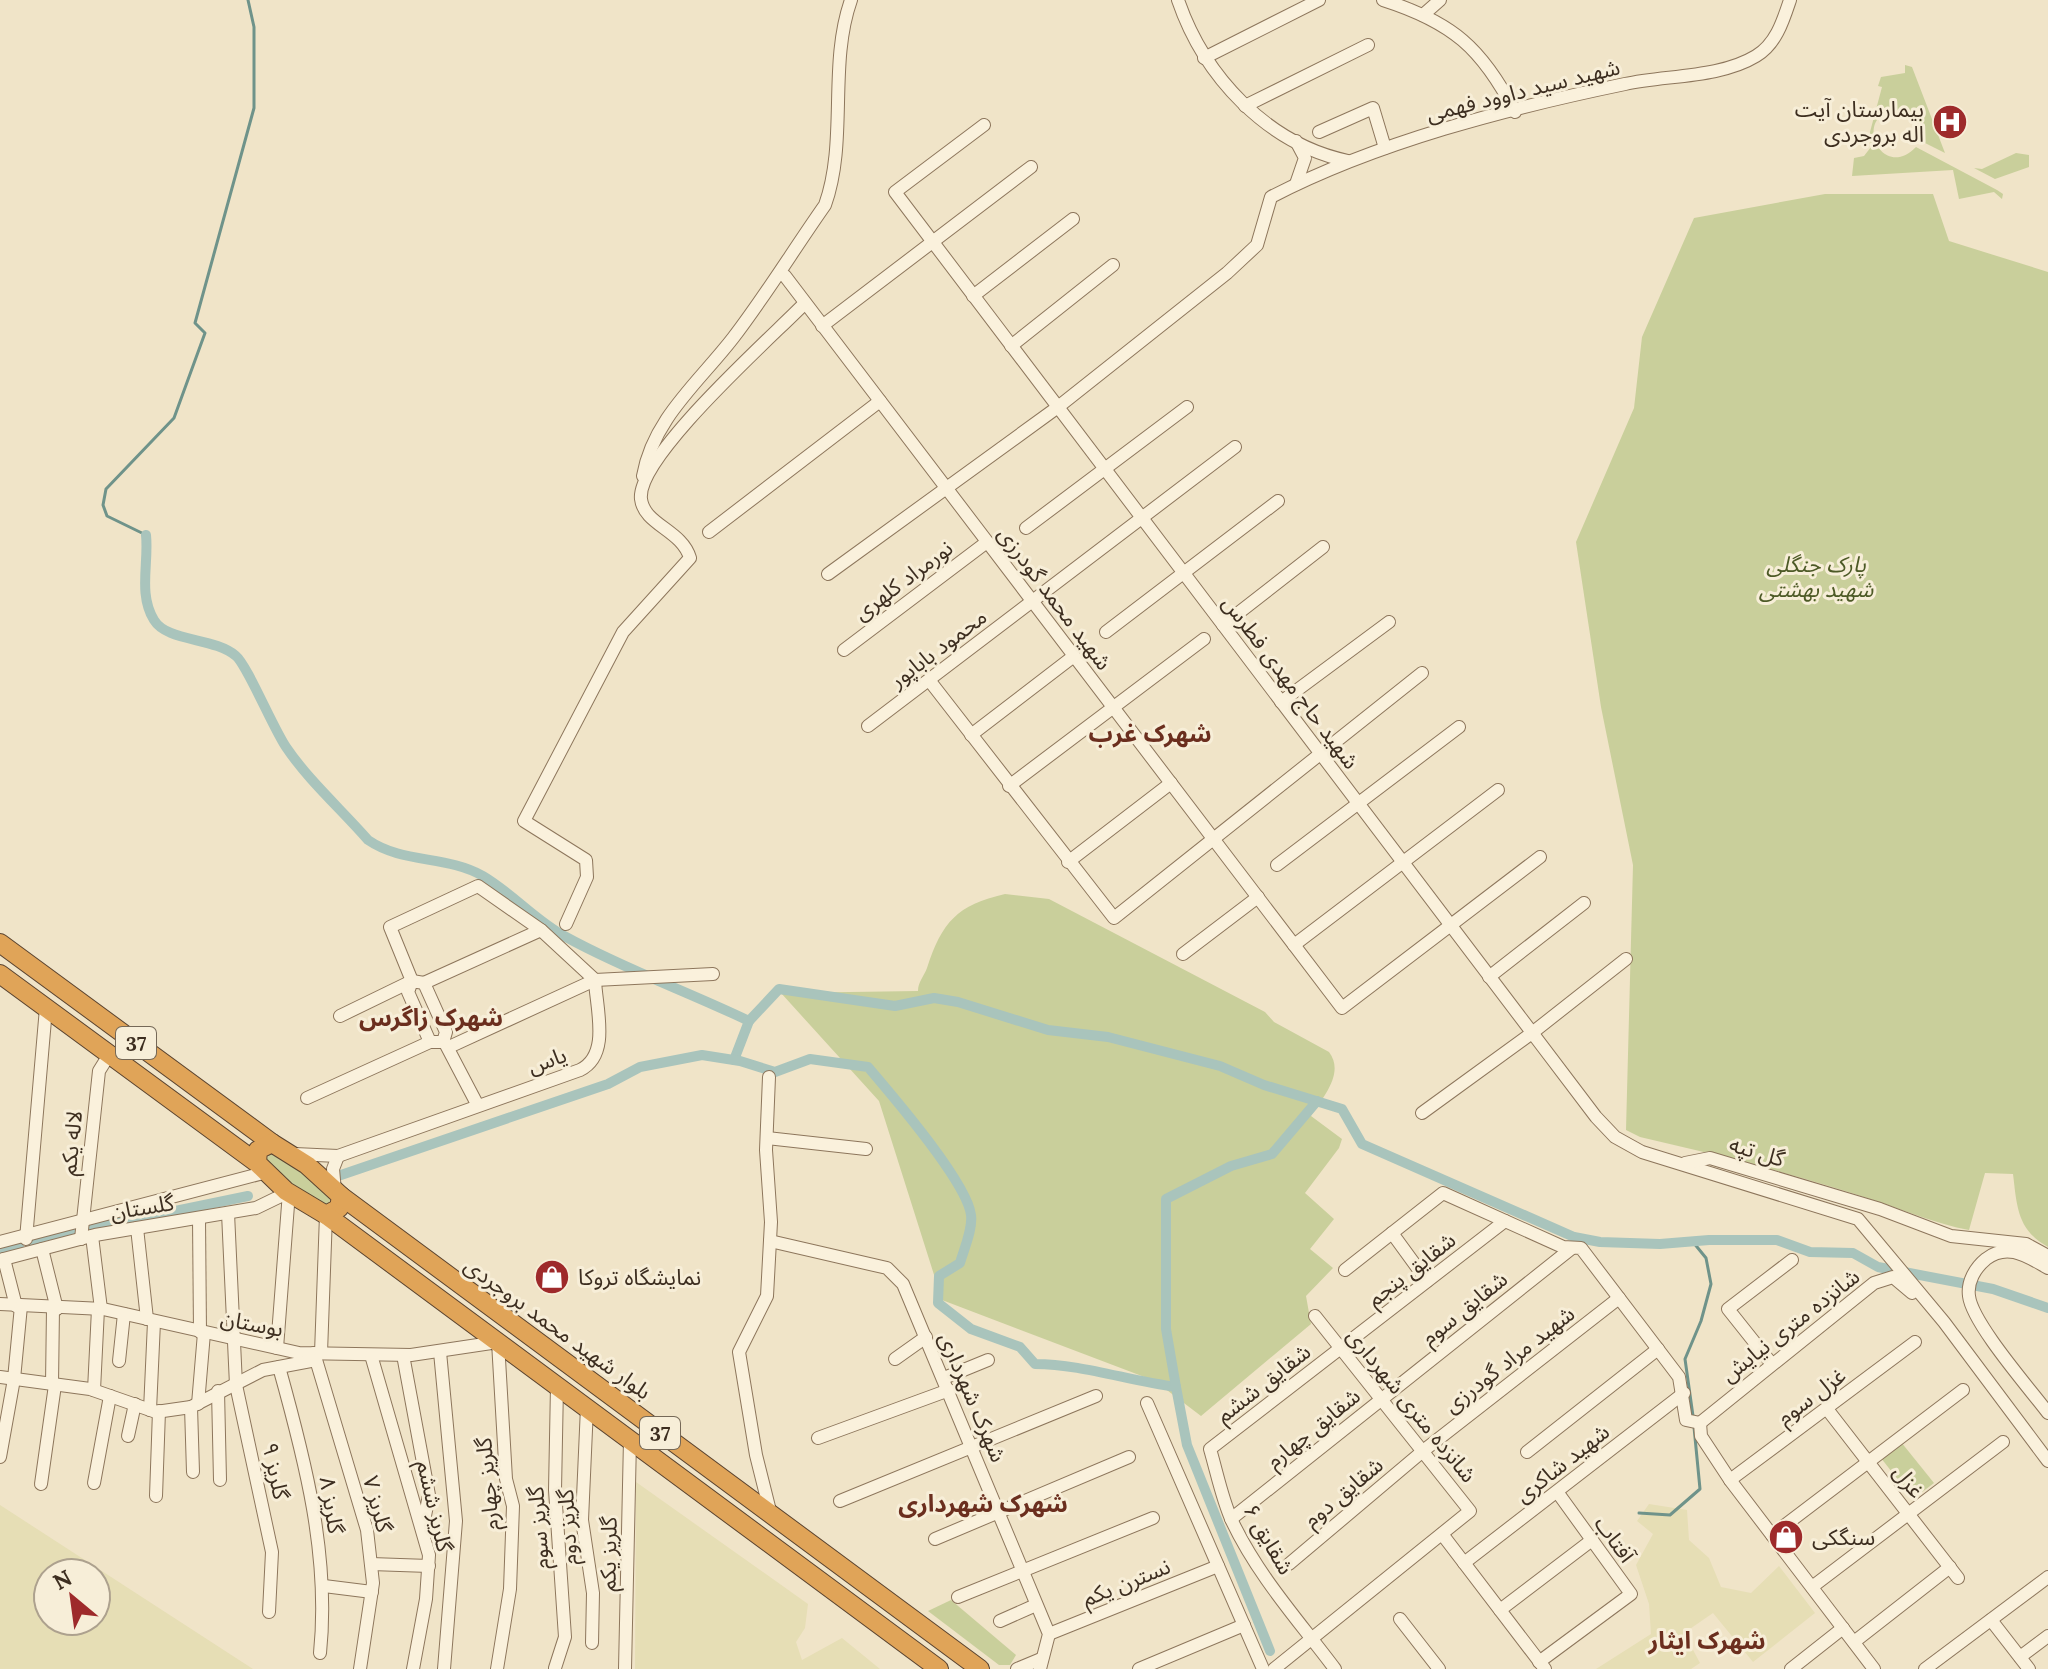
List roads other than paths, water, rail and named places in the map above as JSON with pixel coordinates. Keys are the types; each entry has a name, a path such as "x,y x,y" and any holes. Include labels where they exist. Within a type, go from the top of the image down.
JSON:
{"highway":[{"name":"37","path":"0,943 338,1193"},
{"name":"37","path":"1,981 46,1008 262,1167 289,1192 326,1215"},
{"path":"262,1167 258,1150 272,1143"},
{"path":"326,1215 339,1208 338,1193"},
{"name":"بلوار شهید محمد بروجردی","path":"338,1193 980,1669"},
{"name":"بلوار شهید محمد بروجردی","path":"326,1215 939,1669"}],"street":[{"path":"566,924 587,877 586,860 524,821 623,632 690,558 685,543 649,516 641,501 647,452 661,425 734,337 825,205 833,182 839,84 851,0"},
{"path":"1178,0 1204,58 1245,106 1296,141 1328,157 1350,161"},
{"path":"1204,58 1319,0"},
{"path":"1383,0 1438,21 1477,51 1497,78 1515,112"},
{"path":"1423,15 1440,0"},
{"name":"شهید سید داوود فهمی","path":"1058,407 1159,330 1257,245 1271,197 1385,148 1625,84 1737,65 1768,46 1779,29 1790,0"},
{"path":"1245,106 1368,45"},
{"path":"1319,132 1373,108 1385,148"},
{"name":"شهید حاج مهدی فطرس","path":"984,125 895,192 1489,977 1615,1137 1642,1152 1681,1164"},
{"path":"1296,141 1305,158 1296,184"},
{"path":"822,326 1031,167"},
{"path":"973,296 1073,219"},
{"path":"1011,346 1113,265"},
{"name":"شهید محمد گودرزی","path":"785,276 1342,1008 1451,926"},
{"path":"642,480 709,395 758,352 805,303"},
{"path":"709,532 880,401"},
{"path":"828,574 1058,407"},
{"path":"1026,528 1187,407"},
{"name":"محمود باباپور","path":"868,726 1235,447"},
{"path":"1106,632 1185,575 1278,501"},
{"name":"نورمراد کلهری","path":"844,650 987,542"},
{"path":"1223,625 1323,547"},
{"path":"1281,702 1389,622"},
{"path":"1009,786 1204,639"},
{"path":"971,735 1074,656"},
{"path":"929,680 1114,918 1422,673"},
{"path":"1277,865 1459,727"},
{"path":"1068,862 1171,783"},
{"path":"1294,945 1498,790"},
{"path":"1451,926 1540,857"},
{"path":"441,1043 446,1032 390,927 478,886 541,930 595,980"},
{"path":"1183,954 1258,897"},
{"path":"1489,977 1584,903"},
{"path":"340,1016 541,930"},
{"path":"1422,1113 1532,1033 1626,959"},
{"path":"307,1098 595,980 713,974"},
{"name":"یاس","path":"338,1156 588,1066 600,1046 595,980"},
{"path":"418,982 408,992 477,1104"},
{"path":"24,1254 46,1008"},
{"name":"لاله یکم","path":"94,1390 100,1309 83,1218 99,1071 109,1055"},
{"path":"769,1077 770,1241 767,1296 739,1352 756,1455 771,1515"},
{"path":"767,1138 866,1149"},
{"path":"289,1154 338,1156 333,1169 338,1193"},
{"name":"گل تپه","path":"1681,1164 1710,1158 1880,1209 1951,1236 2026,1244 2048,1256"},
{"name":"گل تپه","path":"1681,1164 1858,1219 1894,1258 1972,1360"},
{"name":"گلستان","path":"0,1242 262,1167"},
{"path":"277,1348 289,1192"},
{"name":"گلستان","path":"2,1259 87,1237 256,1208 289,1192"},
{"path":"1345,1270 1443,1193 1572,1248 1581,1248 1679,1377 1686,1420 1700,1423 1701,1436 1730,1480 1874,1669"},
{"name":"گلریز ۹","path":"228,1213 236,1385 272,1552 269,1612"},
{"name":"گلریز ۷","path":"326,1215 317,1356 367,1530 372,1592 360,1669"},
{"path":"193,1472 202,1333 199,1218"},
{"name":"شقایق پنجم","path":"1340,1348 1505,1221"},
{"path":"137,1228 151,1320 156,1496"},
{"path":"1392,1233 1427,1281"},
{"name":"شهرک شهرداری","path":"770,1241 887,1268 903,1284 1049,1634"},
{"name":"شقایق سوم","path":"1381,1399 1572,1248"},
{"path":"41,1484 54,1385 55,1308 42,1249"},
{"path":"2048,1268 2017,1251 2007,1251 1986,1259 1973,1275 1969,1293 1976,1314 2048,1413"},
{"path":"0,1457 14,1379 18,1306 2,1259"},
{"path":"1771,1363 1728,1309 1792,1260"},
{"name":"شانزده متری نیایش","path":"1700,1423 1874,1283 1893,1277 1904,1283 1949,1339 1972,1360"},
{"name":"شهید مراد گودرزی","path":"1423,1451 1619,1298"},
{"name":"بوستان","path":"0,1304 100,1309 317,1356 403,1355 498,1342"},
{"path":"119,1361 124,1314"},
{"name":"شانزده متری شهرداری","path":"1274,1669 1470,1511 1315,1316"},
{"path":"895,1359 926,1337"},
{"name":"گلریز چهارم","path":"497,1669 510,1589 513,1506 505,1466 498,1342"},
{"name":"غزل سوم","path":"1730,1480 1915,1342"},
{"name":"شقایق ششم","path":"1210,1449 1340,1348"},
{"path":"1527,1452 1658,1349"},
{"path":"440,1352 456,1521 444,1669"},
{"name":"گلریز ششم","path":"371,1355 424,1526 429,1566 413,1669"},
{"path":"403,1355 429,1495 424,1526"},
{"path":"0,1377 94,1390 154,1411 195,1406 218,1391 263,1370 317,1356"},
{"path":"818,1438 947,1384 988,1360"},
{"path":"1972,1360 2048,1461"},
{"name":"گلریز ۸","path":"279,1367 312,1502 324,1586 320,1653"},
{"name":"گلریز سوم","path":"555,1668 565,1637 555,1490 557,1386"},
{"path":"1772,1535 1963,1390"},
{"path":"218,1391 220,1480"},
{"name":"شهید شاکری","path":"1464,1563 1684,1393"},
{"path":"94,1483 110,1396"},
{"path":"840,1501 1096,1396"},
{"name":"شقایق چهارم","path":"1231,1519 1381,1399"},
{"path":"1147,1403 1263,1669"},
{"path":"128,1436 135,1404"},
{"name":"گلریز دوم","path":"587,1407 582,1520 593,1593 592,1643"},
{"name":"غزل","path":"1827,1409 1958,1578"},
{"name":"گلریز یکم","path":"625,1669 630,1440"},
{"path":"1812,1587 2003,1442"},
{"name":"شقایق ۶","path":"1210,1449 1231,1519 1262,1573 1313,1639"},
{"name":"شقایق دوم","path":"1289,1564 1423,1451"},
{"path":"935,1539 1129,1457"},
{"name":"آفتاب","path":"1542,1665 1631,1594 1558,1493"},
{"path":"958,1597 1153,1518"},
{"path":"1442,1534 1542,1665"},
{"path":"1500,1610 1592,1540"},
{"path":"371,1564 429,1566"},
{"name":"نسترن یکم","path":"1049,1634 1218,1566"},
{"path":"1854,1642 1950,1567"},
{"path":"1925,1669 2048,1577"},
{"path":"324,1586 372,1592"},
{"path":"1000,1621 1036,1605"},
{"path":"1400,1619 1439,1669"},
{"path":"1991,1620 2029,1669"},
{"path":"1139,1669 1244,1625"},
{"path":"1791,1669 1843,1628"},
{"path":"1017,1669 1040,1664 1049,1634"},
{"path":"2020,1657 2048,1636"},
{"path":"1313,1639 1335,1669"}],"waterway":[{"path":"146,535 107,516 103,505 106,489 174,418 205,333 195,323 254,108 254,27 248,0"},
{"path":"146,535 146,600 154,620 169,632 216,645 236,656 247,671 286,747 368,840 396,853 469,869 504,890 566,937 749,1021 779,989 895,1006 934,998 958,1002 1048,1030 1108,1037 1220,1066 1264,1085 1342,1109 1362,1144 1574,1237 1600,1242 1660,1244 1777,1240 1810,1252 1853,1253 1878,1267 1993,1289 2048,1308"},
{"path":"734,1060 749,1021"},
{"path":"341,1175 608,1084 640,1067 702,1055 740,1061 775,1072 810,1059 868,1067 943,1161 966,1200 971,1215 960,1263 939,1276 938,1303 971,1329 1020,1347 1035,1364 1070,1367 1176,1387 1187,1445 1270,1651"},
{"path":"1176,1387 1166,1329 1166,1199 1231,1166 1272,1154 1317,1101"},
{"path":"88,1229 248,1196"},
{"path":"31,1243 76,1232"},
{"path":"1693,1242 1706,1258 1711,1284 1701,1321 1685,1359 1693,1416"},
{"path":"0,1251 19,1246"},
{"path":"1639,1513 1670,1515 1700,1489 1694,1427"}],"place":[{"name":"بیمارستان آیت اله بروجردی","path":"1950,122"},
{"name":"نمایشگاه تروکا","path":"552,1277"},
{"name":"سنگکی","path":"1786,1537"}],"district":[{"name":"شهرک غرب","path":"1150,733"},
{"name":"شهرک زاگرس","path":"431,1017"},
{"name":"شهرک شهرداری","path":"983,1503"},
{"name":"شهرک ایثار","path":"1707,1640"}],"park label":[{"name":"پارک جنگلی شهید بهشتی","path":"1816,576"}]}
